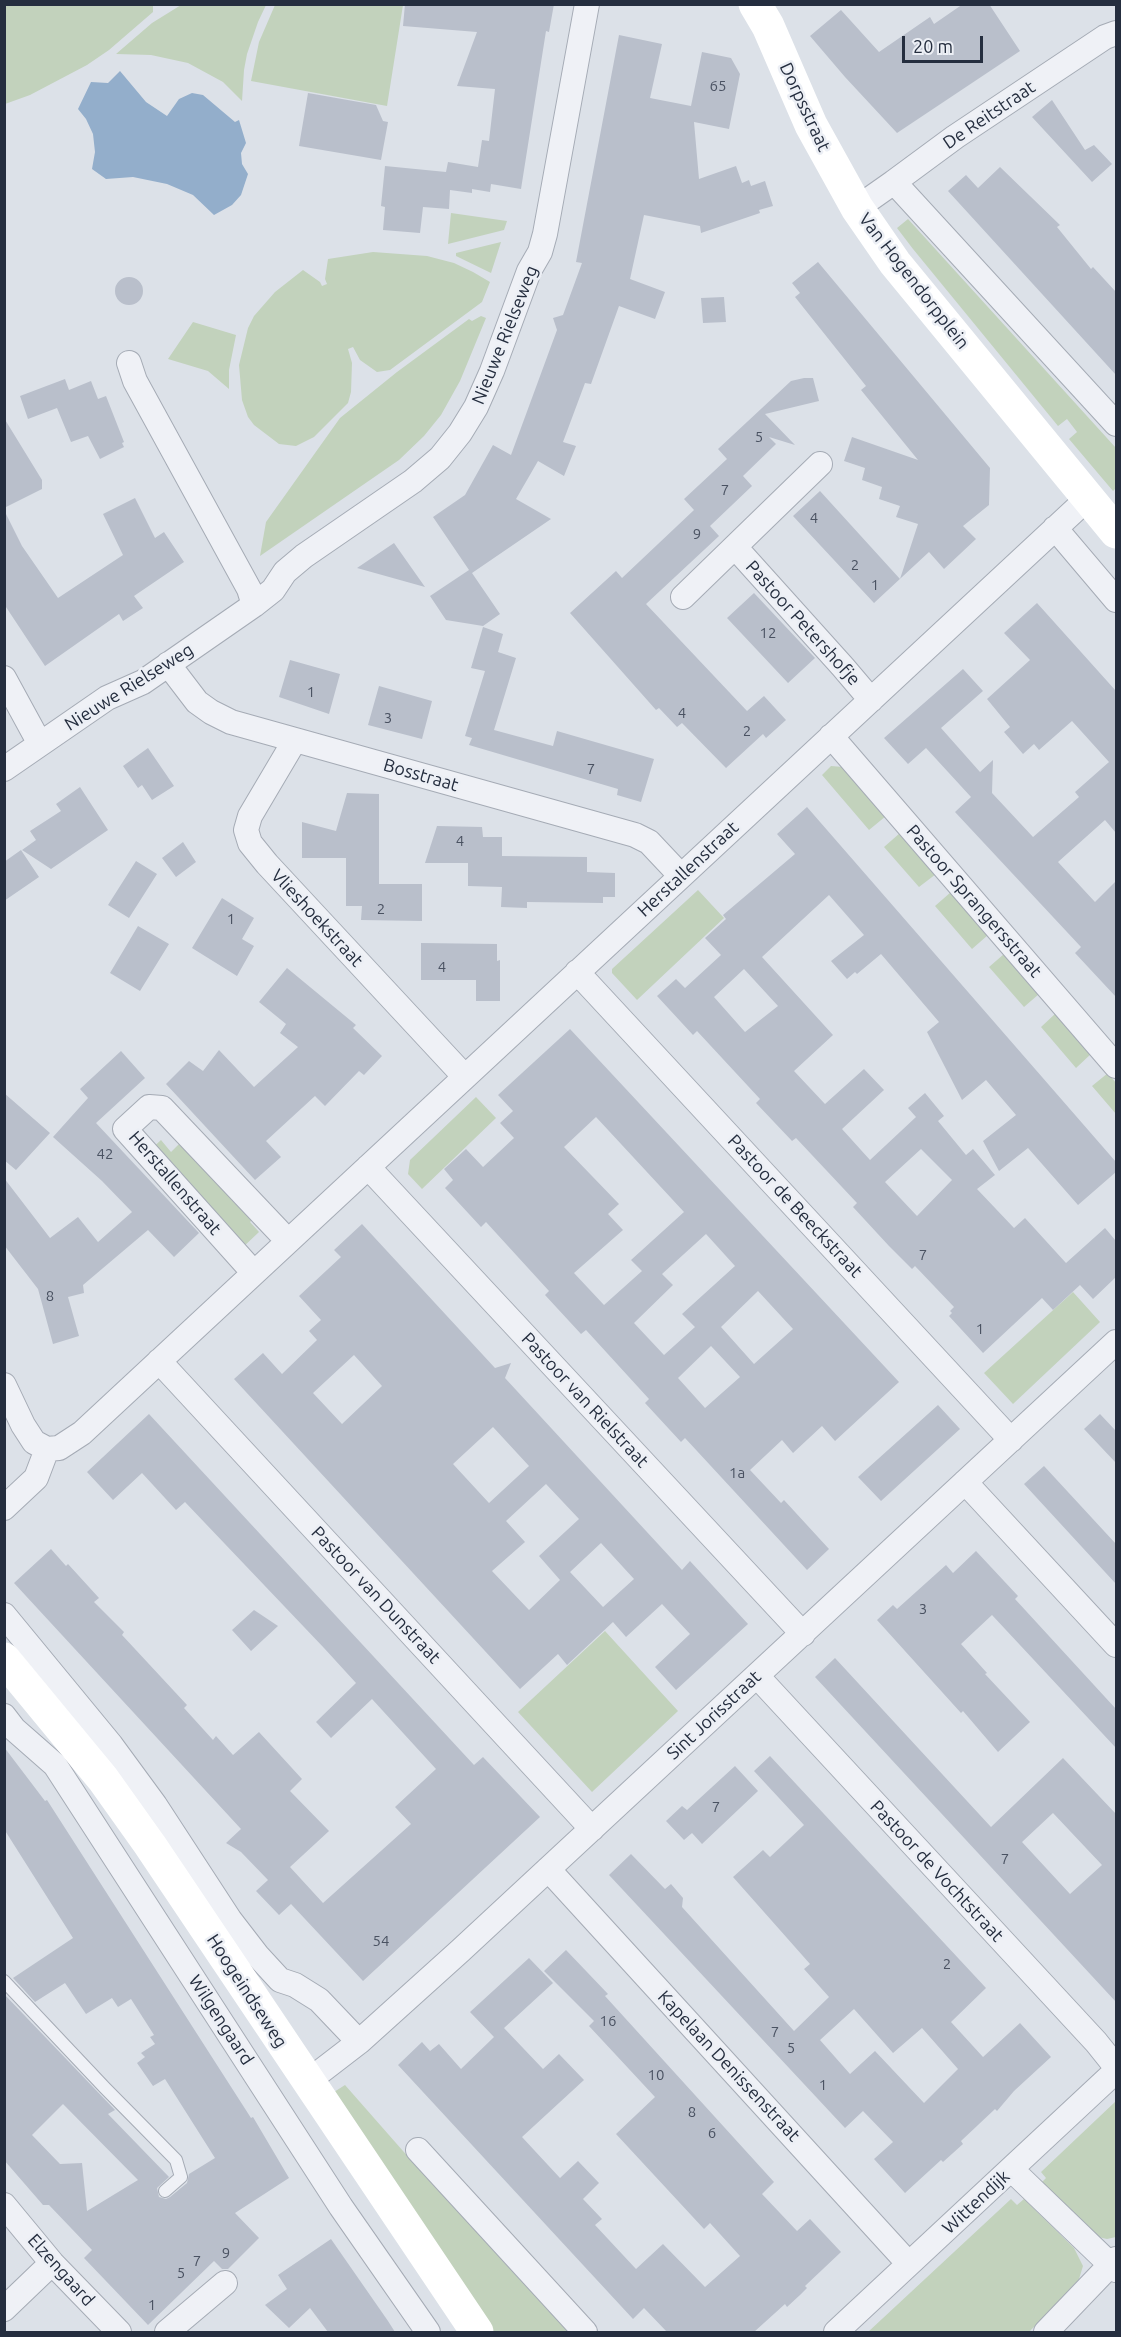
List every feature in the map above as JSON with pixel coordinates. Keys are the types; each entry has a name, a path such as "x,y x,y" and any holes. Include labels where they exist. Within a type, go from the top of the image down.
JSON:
{"street":[{"name":"Nieuwe Rielseweg","path":"4,769 107,698 143,682 254,605 273,590 285,572 304,556 413,481 440,458 460,433 476,407 492,371 545,234 587,4"},
{"name":"Dorpsstraat","path":"755,4 768,26 811,125 857,208"},
{"name":"De Reitstraat","path":"894,182 955,136 1105,37 1116,33"},
{"path":"894,182 1116,424"},
{"name":"Van Hogendorpplein","path":"894,182 857,208 894,262 1116,532"},
{"path":"129,363 135,381 239,570 254,605"},
{"name":"Pastoor Petershofje","path":"683,597 820,464"},
{"name":"Herstallenstraat","path":"47,1449 59,1448 72,1441 1088,498"},
{"path":"1056,528 1116,600"},
{"name":"Pastoor Petershofje","path":"735,547 871,700"},
{"name":"Bosstraat","path":"168,664 197,702 231,722 635,835 649,842 681,876"},
{"path":"4,678 40,744"},
{"name":"Pastoor Sprangersstraat","path":"831,736 1116,1066"},
{"name":"Vlieshoekstraat","path":"295,740 250,816 246,830 250,843 297,897 465,1077"},
{"name":"Pastoor de Beeckstraat","path":"577,972 1011,1440"},
{"name":"Herstallenstraat","path":"254,1273 125,1129 149,1107 162,1108 288,1241"},
{"name":"Pastoor van Rielstraat","path":"368,1167 802,1634"},
{"name":"Sint Jorisstraat","path":"307,2082 358,2042 592,1829 1116,1342"},
{"name":"Pastoor van Dunstraat","path":"159,1361 592,1829"},
{"path":"4,1384 23,1425 34,1442 47,1449 36,1478 4,1508"},
{"path":"965,1482 1116,1645"},
{"name":"Hoogeindseweg","path":"4,1615 111,1745 155,1805 230,1920 257,1955 280,1980 295,1985 319,2000 358,2042"},
{"name":"Hoogeindseweg","path":"4,1659 103,1779 150,1845 477,2332"},
{"name":"Pastoor de Vochtstraat","path":"757,1676 1096,2042 1116,2069"},
{"name":"Wilgengaard","path":"4,1716 55,1765 317,2171 428,2332"},
{"name":"Kapelaan Denissenstraat","path":"548,1869 909,2264"},
{"name":"Wittendijk","path":"836,2332 1116,2069"},
{"path":"418,2150 585,2332"},
{"path":"1011,2169 1115,2265 1046,2332"},
{"name":"Elzengaard","path":"4,2205 52,2264 119,2332"},
{"path":"4,2309 52,2264"},
{"path":"168,2332 225,2283"}],"lane":[{"path":"4,1981 176,2160 181,2177 165,2191"}],"green space":[{"path":"5,4 153,4 153,12 109,50 87,65 30,95 5,104"},
{"path":"181,5 266,5 247,54 242,101 223,82 188,63 151,55 116,54 152,23"},
{"path":"275,5 403,5 387,106 251,81 259,42"},
{"path":"451,213 507,221 504,230 448,244"},
{"path":"908,219 1116,448 1116,488 1113,491 1069,439 1077,432 1067,419 1058,426 897,228"},
{"path":"501,242 491,273 456,256 456,253"},
{"path":"373,252 427,256 454,263 490,282 482,302 390,370 377,372 360,360 353,347 348,349 352,363 351,392 348,403 314,437 296,446 279,444 254,425 248,417 242,400 239,365 248,328 254,316 275,292 303,270 322,286 327,284 325,279 328,259"},
{"path":"481,316 486,318 460,381 441,415 424,436 399,460 260,556 266,522 340,418 469,319 472,321"},
{"path":"193,322 236,335 229,370 229,389 208,371 168,359"},
{"path":"831,766 843,767 886,816 869,830 822,775"},
{"path":"900,833 936,874 919,887 884,847"},
{"path":"698,890 724,918 637,1000 612,973 612,969"},
{"path":"951,892 988,935 972,949 935,906"},
{"path":"1004,954 1039,994 1024,1007 989,967"},
{"path":"1056,1013 1091,1054 1076,1068 1041,1027"},
{"path":"1108,1073 1116,1083 1116,1114 1092,1086"},
{"path":"476,1097 496,1118 422,1189 408,1174 410,1160"},
{"path":"161,1140 171,1152 181,1142 252,1220 250,1222 259,1232 240,1250 148,1152"},
{"path":"1073,1292 1100,1322 1013,1404 984,1373"},
{"path":"605,1631 678,1711 592,1792 518,1712"},
{"path":"345,2085 569,2332 493,2332 334,2092"},
{"path":"1116,2101 1116,2237 1107,2239 1098,2237 1041,2183 1046,2178 1041,2172"},
{"path":"1011,2199 1017,2205 1024,2199 1074,2248 1083,2266 1075,2285 1029,2332 868,2332"}],"water":[{"path":"120,71 146,102 167,116 179,99 192,93 203,95 235,122 239,120 246,143 241,153 242,164 248,174 241,195 232,205 214,215 193,195 167,184 133,177 106,179 92,169 95,152 93,134 78,109 91,82 108,83"}],"building":[{"path":"405,4 554,4 549,32 546,31 521,189 491,184 490,192 472,189 472,193 450,190 449,209 423,207 420,233 383,230 385,207 381,206 385,166 446,172 448,162 478,167 482,140 489,141 495,89 457,86 477,32 403,26"},
{"path":"963,4 989,4 1020,51 897,133 810,36 841,10 879,52 930,17 934,24"},
{"path":"619,35 662,44 650,98 691,106 702,52 731,58 740,74 729,129 694,122 699,179 736,166 742,183 749,180 751,186 765,181 773,206 759,210 760,213 701,233 700,226 644,215 630,279 665,292 655,319 619,306 591,384 585,383 563,442 576,446 564,476 538,461 516,499 551,519 472,573 500,614 483,626 446,620 430,596 469,570 433,517 465,495 493,445 511,455 557,330 553,318 563,315 582,263 576,262"},
{"path":"308,93 376,105 383,121 388,122 381,160 299,146"},
{"path":"1052,100 1085,150 1094,145 1112,164 1092,182 1032,117"},
{"path":"1000,167 1060,225 1057,227 1091,269 1093,267 1116,292 1116,375 948,191 966,175 978,188"},
{"path":"818,262 990,468 989,505 963,526 976,539 944,569 929,552 900,579 918,524 896,517 900,506 879,499 882,487 862,480 865,468 844,461 852,437 918,460 861,390 866,386 795,297 800,293 792,283"},
{"path":"129,277 139,281 143,291 139,301 129,305 119,301 115,291 119,281"},
{"path":"724,297 726,322 703,323 701,298"},
{"path":"813,378 819,401 765,414 795,445 769,437 776,444 743,476 752,486 710,526 719,536 646,604 747,711 764,696 786,720 766,738 763,734 726,768 682,723 677,727 659,708 656,710 570,613 616,571 622,578 694,510 684,499 727,459 718,449 791,381"},
{"path":"65,379 69,390 91,381 98,399 106,396 124,447 100,459 88,436 71,442 57,408 28,419 20,396"},
{"path":"4,418 42,480 42,489 4,508"},
{"path":"820,491 900,579 874,603 793,516"},
{"path":"135,498 155,538 164,532 184,562 134,596 143,608 123,621 119,614 45,666 4,604 4,510 22,546 58,598 123,555 103,514"},
{"path":"394,543 425,587 357,568"},
{"path":"754,593 815,658 788,683 727,618"},
{"path":"1037,603 1116,691 1116,833 1105,820 1058,862 1095,902 1116,881 1116,997 1075,953 1081,947 955,812 971,797 926,748 908,764 884,738 963,669 983,691 941,728 980,772 993,760 992,793 1033,837 1079,797 1075,792 1109,762 1072,721 1039,750 1034,744 1023,754 1004,732 1010,727 987,699 1030,660 1004,633"},
{"path":"483,627 503,634 498,652 516,658 494,730 553,746 557,731 654,759 641,802 617,795 618,789 469,745 472,738 465,736 485,671 471,668"},
{"path":"290,660 340,674 329,714 279,697"},
{"path":"379,686 432,701 422,739 368,725"},
{"path":"148,748 174,786 152,800 142,785 138,788 123,766"},
{"path":"80,787 108,830 51,869 22,850 36,840 30,831 61,811 56,804"},
{"path":"347,793 379,794 379,884 422,884 422,921 361,920 362,906 346,906 346,858 302,858 302,822 336,831"},
{"path":"807,807 1116,1162 1116,1172 1078,1205 1028,1148 999,1171 983,1141 1016,1115 986,1080 962,1100 927,1032 939,1022 881,954 857,974 855,972 847,979 831,961 864,935 829,895 762,957 833,1035 794,1071 825,1104 864,1069 884,1090 842,1129 870,1160 916,1117 908,1108 925,1093 944,1116 938,1121 966,1155 973,1149 995,1175 977,1189 1014,1228 1025,1218 1066,1263 1105,1228 1116,1241 1116,1277 1093,1299 1080,1285 1053,1310 1042,1298 983,1353 949,1316 954,1307 915,1266 912,1269 889,1246 853,1207 857,1203 796,1138 792,1141 756,1103 760,1099 697,1031 693,1035 657,996 676,979 685,988 721,955 705,938 726,919 723,915 795,854 777,834","holes":["744,969 778,1006 745,1032 714,997","921,1149 952,1180 917,1216 885,1182"]},
{"path":"437,826 482,827 483,837 502,837 502,856 587,857 587,872 615,873 615,897 603,897 603,903 527,902 527,908 501,907 502,887 468,886 468,863 425,863"},
{"path":"183,842 196,862 176,877 162,858"},
{"path":"21,850 39,877 4,901 4,862"},
{"path":"136,861 157,874 129,918 108,905"},
{"path":"222,898 254,918 242,939 254,946 237,976 192,948"},
{"path":"138,926 169,944 140,991 110,973"},
{"path":"421,943 497,944 497,961 500,960 500,1001 476,1001 476,980 421,980"},
{"path":"287,968 356,1025 353,1028 382,1056 364,1075 359,1071 325,1106 315,1096 266,1141 281,1157 255,1180 166,1084 189,1061 203,1071 219,1050 254,1087 298,1047 280,1033 286,1024 259,1002"},
{"path":"570,1029 899,1382 835,1441 822,1426 793,1453 782,1440 750,1470 781,1503 784,1500 829,1549 807,1570 685,1438 681,1442 645,1403 649,1399 586,1330 581,1334 545,1295 549,1291 486,1222 481,1227 445,1188 453,1180 444,1169 466,1149 483,1167 514,1138 500,1123 513,1111 498,1095","holes":["596,1117 684,1212 631,1260 642,1271 604,1305 574,1273 623,1230 608,1214 619,1204 564,1147","706,1234 735,1266 682,1314 695,1327 664,1355 634,1323 673,1285 662,1274","758,1291 793,1329 754,1364 721,1327","711,1346 740,1377 705,1408 678,1378"]},
{"path":"121,1051 145,1078 96,1123 199,1233 174,1257 148,1230 83,1285 84,1293 68,1297 79,1336 53,1344 38,1289 4,1245 4,1178 50,1238 78,1217 98,1242 132,1212 102,1181 53,1137 88,1098 80,1089"},
{"path":"4,1093 50,1133 16,1170 4,1160"},
{"path":"362,1224 495,1368 511,1363 505,1378 682,1570 690,1561 748,1624 676,1690 655,1667 690,1634 662,1604 626,1637 613,1622 567,1665 558,1654 520,1689 234,1379 263,1353 282,1374 317,1340 309,1331 321,1320 299,1296 341,1257 334,1250","holes":["354,1355 382,1386 342,1424 313,1393","493,1427 529,1466 489,1503 453,1464","546,1484 579,1519 539,1556 560,1580 529,1610 492,1571 525,1542 506,1521","601,1543 634,1579 603,1607 570,1572"]},
{"path":"938,1405 960,1429 881,1501 858,1477"},
{"path":"149,1414 474,1765 483,1757 540,1817 363,1981 291,1904 279,1915 256,1891 268,1880 241,1852 226,1843 241,1829 14,1583 51,1549 99,1598 94,1602 124,1632 122,1635 187,1705 184,1708 213,1740 216,1736 233,1755 259,1732 302,1779 290,1791 329,1831 290,1867 323,1903 411,1824 395,1807 436,1769 372,1699 331,1738 316,1722 356,1683 324,1648 185,1502 176,1510 142,1473 113,1500 87,1472"},
{"path":"1100,1414 1116,1431 1116,1463 1084,1429"},
{"path":"1044,1466 1116,1544 1116,1584 1024,1484"},
{"path":"976,1551 1018,1596 1015,1599 1116,1709 1116,1748 992,1615 961,1644 987,1673 985,1674 1030,1722 998,1752 963,1711 961,1713 877,1620 893,1605 897,1609 946,1565 953,1573"},
{"path":"254,1610 278,1626 251,1651 232,1630"},
{"path":"835,1658 991,1827 1063,1758 1116,1814 1116,2002 815,1677","holes":["1053,1813 1102,1865 1070,1894 1022,1842"]},
{"path":"4,1747 45,1801 47,1800 251,2118 253,2117 289,2178 235,2213 259,2238 228,2269 222,2269 214,2261 148,2325 84,2258 92,2250 49,2205 43,2205 4,2160 4,1994 115,2110 108,2114 169,2177 157,2188 159,2197 166,2199 170,2197 187,2183 189,2174 215,2158 165,2079 153,2086 137,2063 145,2057 141,2053 155,2044 150,2037 154,2035 131,1999 118,2007 112,1998 86,2014 65,1983 35,2002 13,1978 73,1938 4,1829","holes":["63,2104 138,2180 87,2211 82,2163 60,2164 32,2135"]},
{"path":"770,1756 986,1988 951,2022 983,2057 1020,2023 1051,2057 1014,2091 997,2111 995,2109 961,2141 963,2144 943,2162 941,2160 905,2193 874,2159 893,2142 863,2111 845,2128 609,1875 631,1854 665,1889 671,1884 683,1898 682,1907 794,2031 829,1997 804,1969 810,1964 733,1877 763,1850 770,1857 804,1825 754,1771","holes":["854,2009 893,2053 922,2028 958,2069 924,2103 875,2051 850,2074 820,2040"]},
{"path":"735,1766 758,1791 702,1844 692,1833 684,1840 666,1821 682,1806 687,1810"},
{"path":"566,1950 608,1994 605,1996 774,2182 762,2194 797,2231 810,2219 841,2252 805,2286 807,2288 787,2307 785,2304 754,2332 667,2332 644,2308 633,2319 398,2065 422,2042 430,2051 439,2044 461,2069 494,2037 470,2012 529,1958 553,1983 504,2028 543,2069 559,2054 584,2080 522,2137 560,2178 578,2161 599,2183 583,2199 602,2219 595,2225 636,2269 663,2244 705,2287 740,2256 710,2223 704,2229 616,2134 655,2097 589,2026 594,2021 544,1971"},
{"path":"331,2239 395,2332 328,2332 310,2308 289,2328 265,2305 287,2289 278,2275"}]}
